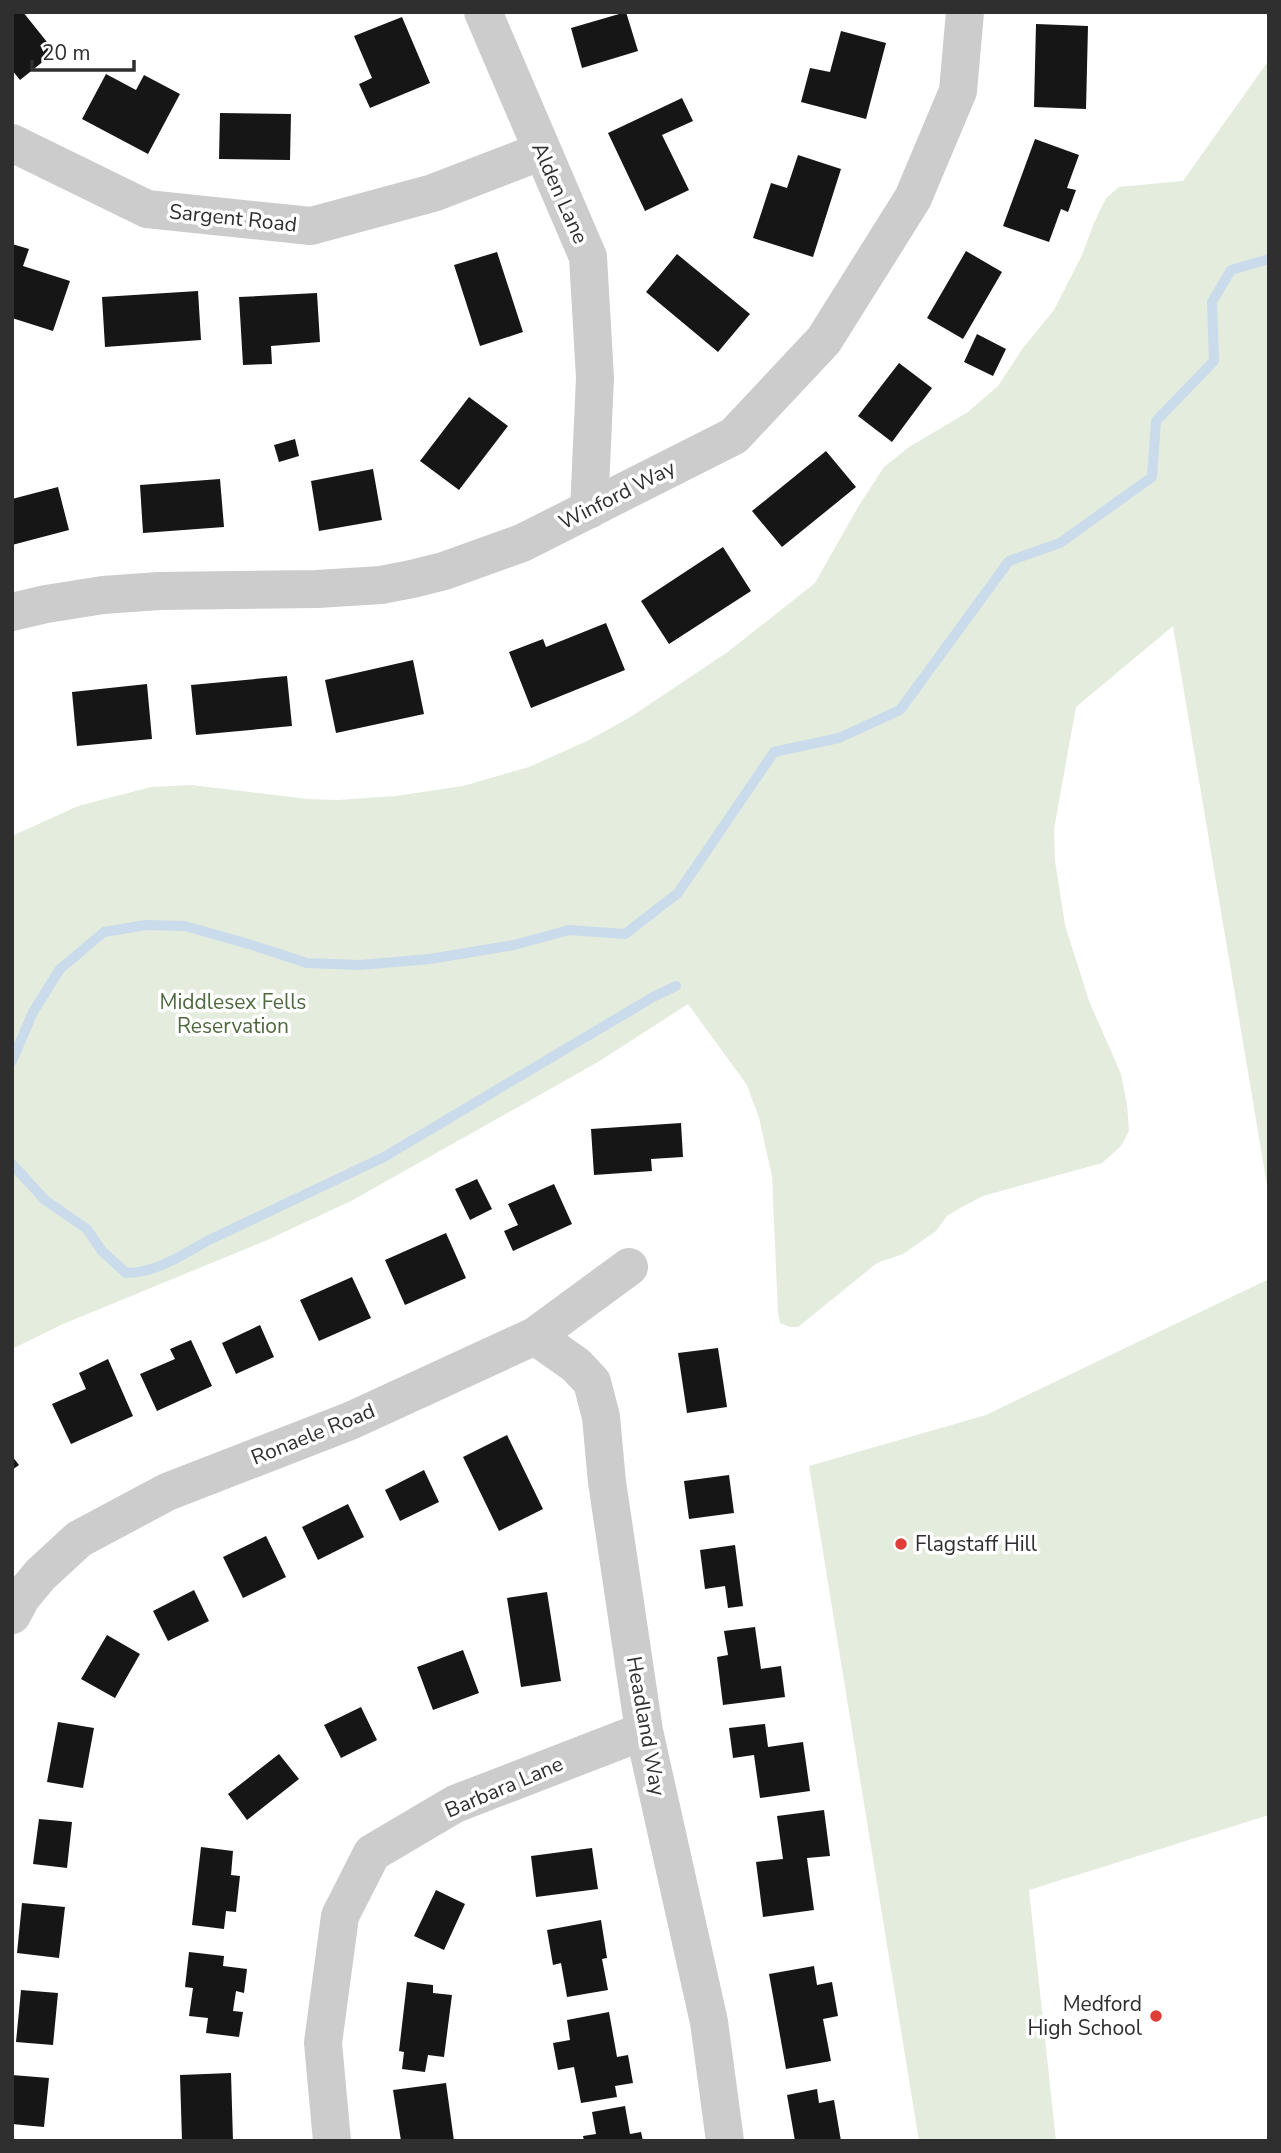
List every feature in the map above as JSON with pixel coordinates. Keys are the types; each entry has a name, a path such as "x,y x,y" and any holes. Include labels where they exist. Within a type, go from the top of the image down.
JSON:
{"street":[{"name":"Alden Lane","path":"483,12 587,257 595,378 589,510"},
{"name":"Winford Way","path":"12,612 103,594 381,585 444,571 522,543 734,436 824,340 912,198 958,91 965,12"},
{"name":"Sargent Road","path":"12,143 147,209 311,226 433,193 542,151"},
{"name":"Ronaele Road","path":"12,1615 21,1598 40,1576 79,1538 167,1492 350,1421 535,1336 629,1267"},
{"name":"Headland Way","path":"535,1336 576,1365 592,1382 601,1417 607,1482 644,1731 709,2022 724,2141"},
{"name":"Barbara Lane","path":"332,2141 323,2043 340,1916 372,1853 455,1804 644,1731"}],"green space":[{"name":"Middlesex Fells Reservation","path":"1269,60 1269,1197 1173,626 1076,707 1054,829 1055,861 1065,925 1089,1001 1121,1074 1127,1104 1129,1131 1121,1146 1102,1163 983,1196 960,1208 947,1216 936,1231 903,1254 877,1263 798,1327 790,1327 780,1323 778,1313 772,1176 759,1118 747,1085 688,1004 598,1062 351,1201 265,1241 63,1324 12,1349 12,836 78,806 151,787 191,785 307,799 338,800 396,796 463,786 529,767 587,741 629,718 729,651 815,583 884,467 909,447 968,412 998,386 1023,348 1054,310 1082,255 1106,198 1119,187 1183,181"},
{"path":"1269,1279 1269,1815 1029,1890 1056,2141 919,2141 809,1466 986,1415"}],"building":[{"path":"12,12 23,12 55,52 20,80 12,70"},
{"path":"626,12 638,51 582,68 571,28"},
{"path":"402,17 430,83 370,108 359,84 372,78 354,36"},
{"path":"1036,24 1088,26 1086,109 1034,107"},
{"path":"841,31 886,43 866,119 801,102 810,68 830,72"},
{"path":"106,74 136,90 144,75 180,94 148,154 82,119"},
{"path":"682,98 693,121 662,135 689,190 645,211 608,133"},
{"path":"220,113 291,114 290,160 219,159"},
{"path":"1035,139 1079,155 1067,188 1076,190 1068,212 1061,209 1049,242 1003,226"},
{"path":"798,155 841,169 813,257 753,238 771,183 787,188"},
{"path":"12,244 29,249 23,266 70,281 53,331 12,318"},
{"path":"966,251 1002,272 963,339 927,318"},
{"path":"497,252 523,332 480,346 454,265"},
{"path":"677,254 750,314 718,352 646,292"},
{"path":"198,291 201,340 105,347 102,297"},
{"path":"317,293 320,342 271,346 272,364 243,365 239,297"},
{"path":"977,334 1006,349 993,376 964,362"},
{"path":"899,363 932,388 892,442 858,416"},
{"path":"469,397 508,426 459,490 420,461"},
{"path":"295,439 299,456 279,462 274,445"},
{"path":"826,451 856,487 782,547 752,511"},
{"path":"373,469 382,520 319,531 311,481"},
{"path":"220,479 224,527 143,533 140,485"},
{"path":"58,487 69,530 12,545 12,499"},
{"path":"723,547 751,591 669,644 641,601"},
{"path":"606,623 625,670 531,708 509,652 543,639 546,647"},
{"path":"413,660 424,714 336,733 325,680"},
{"path":"287,676 292,726 196,735 191,685"},
{"path":"147,684 152,739 77,746 72,692"},
{"path":"681,1123 683,1157 651,1159 652,1171 594,1175 591,1129"},
{"path":"477,1179 492,1209 470,1220 455,1189"},
{"path":"554,1184 572,1224 513,1251 504,1231 518,1225 508,1204"},
{"path":"446,1233 466,1278 405,1305 385,1260"},
{"path":"352,1277 371,1318 319,1341 300,1300"},
{"path":"260,1325 274,1357 236,1374 222,1343"},
{"path":"191,1340 212,1386 157,1411 140,1374 175,1359 170,1349"},
{"path":"718,1348 727,1407 687,1413 678,1353"},
{"path":"108,1359 133,1416 71,1444 52,1404 86,1389 79,1373"},
{"path":"507,1435 543,1509 499,1531 463,1457"},
{"path":"12,1456 19,1465 12,1470"},
{"path":"424,1470 439,1502 400,1521 385,1490"},
{"path":"729,1475 734,1513 689,1519 684,1481"},
{"path":"348,1504 364,1537 318,1560 302,1527"},
{"path":"266,1536 286,1577 243,1598 223,1557"},
{"path":"735,1545 743,1606 728,1608 725,1586 705,1589 700,1550"},
{"path":"194,1590 209,1621 168,1641 153,1611"},
{"path":"547,1592 561,1681 521,1687 507,1598"},
{"path":"755,1627 761,1669 781,1666 785,1697 723,1705 717,1657 728,1655 724,1631"},
{"path":"107,1635 140,1654 115,1698 81,1679"},
{"path":"463,1650 479,1693 433,1710 417,1667"},
{"path":"361,1707 377,1740 341,1758 324,1725"},
{"path":"58,1722 94,1728 83,1788 47,1782"},
{"path":"765,1724 768,1747 803,1742 810,1791 760,1798 754,1755 733,1758 729,1728"},
{"path":"279,1754 299,1779 247,1820 228,1794"},
{"path":"824,1810 830,1856 807,1858 814,1910 763,1917 756,1862 783,1859 777,1816"},
{"path":"39,1819 72,1822 67,1868 33,1864"},
{"path":"201,1847 233,1851 231,1875 240,1876 236,1912 226,1911 224,1929 192,1925"},
{"path":"592,1848 598,1889 536,1897 531,1856"},
{"path":"436,1890 465,1904 444,1950 414,1936"},
{"path":"22,1903 65,1907 59,1958 17,1953"},
{"path":"601,1920 607,1958 602,1959 608,1990 567,1997 561,1963 553,1965 547,1930"},
{"path":"189,1952 224,1956 223,1966 247,1969 244,1993 236,1991 233,2011 243,2012 239,2037 206,2033 208,2018 189,2016 193,1988 185,1987"},
{"path":"814,1966 817,1985 832,1982 838,2016 823,2019 831,2061 786,2069 769,1974"},
{"path":"407,1982 433,1985 433,1993 452,1995 444,2057 428,2055 425,2072 402,2069 404,2052 399,2051"},
{"path":"21,1990 58,1993 53,2045 16,2042"},
{"path":"609,2012 617,2057 628,2055 633,2083 615,2086 617,2097 581,2103 574,2067 558,2070 553,2043 570,2040 567,2020"},
{"path":"231,2073 233,2141 182,2141 180,2075"},
{"path":"12,2075 49,2078 44,2127 12,2124"},
{"path":"446,2083 454,2141 401,2141 393,2090"},
{"path":"817,2089 819,2103 834,2100 841,2141 795,2141 787,2095"},
{"path":"625,2106 630,2134 641,2132 643,2141 584,2141 583,2136 596,2134 592,2112"}],"waterway":[{"path":"12,1061 33,1012 60,969 104,932 146,925 185,926 307,963 360,965 430,959 514,945 569,930 625,934 678,893 774,752 839,738 900,710 1009,561 1060,543 1152,477 1156,421 1214,361 1212,302 1231,270 1269,259"},
{"path":"12,1164 45,1200 87,1229 102,1251 126,1273 147,1270 167,1263 205,1242 384,1157 653,997 676,986"}],"place":[{"name":"Flagstaff Hill","path":"901,1544"},
{"name":"Medford High School","path":"1156,2016"}]}
